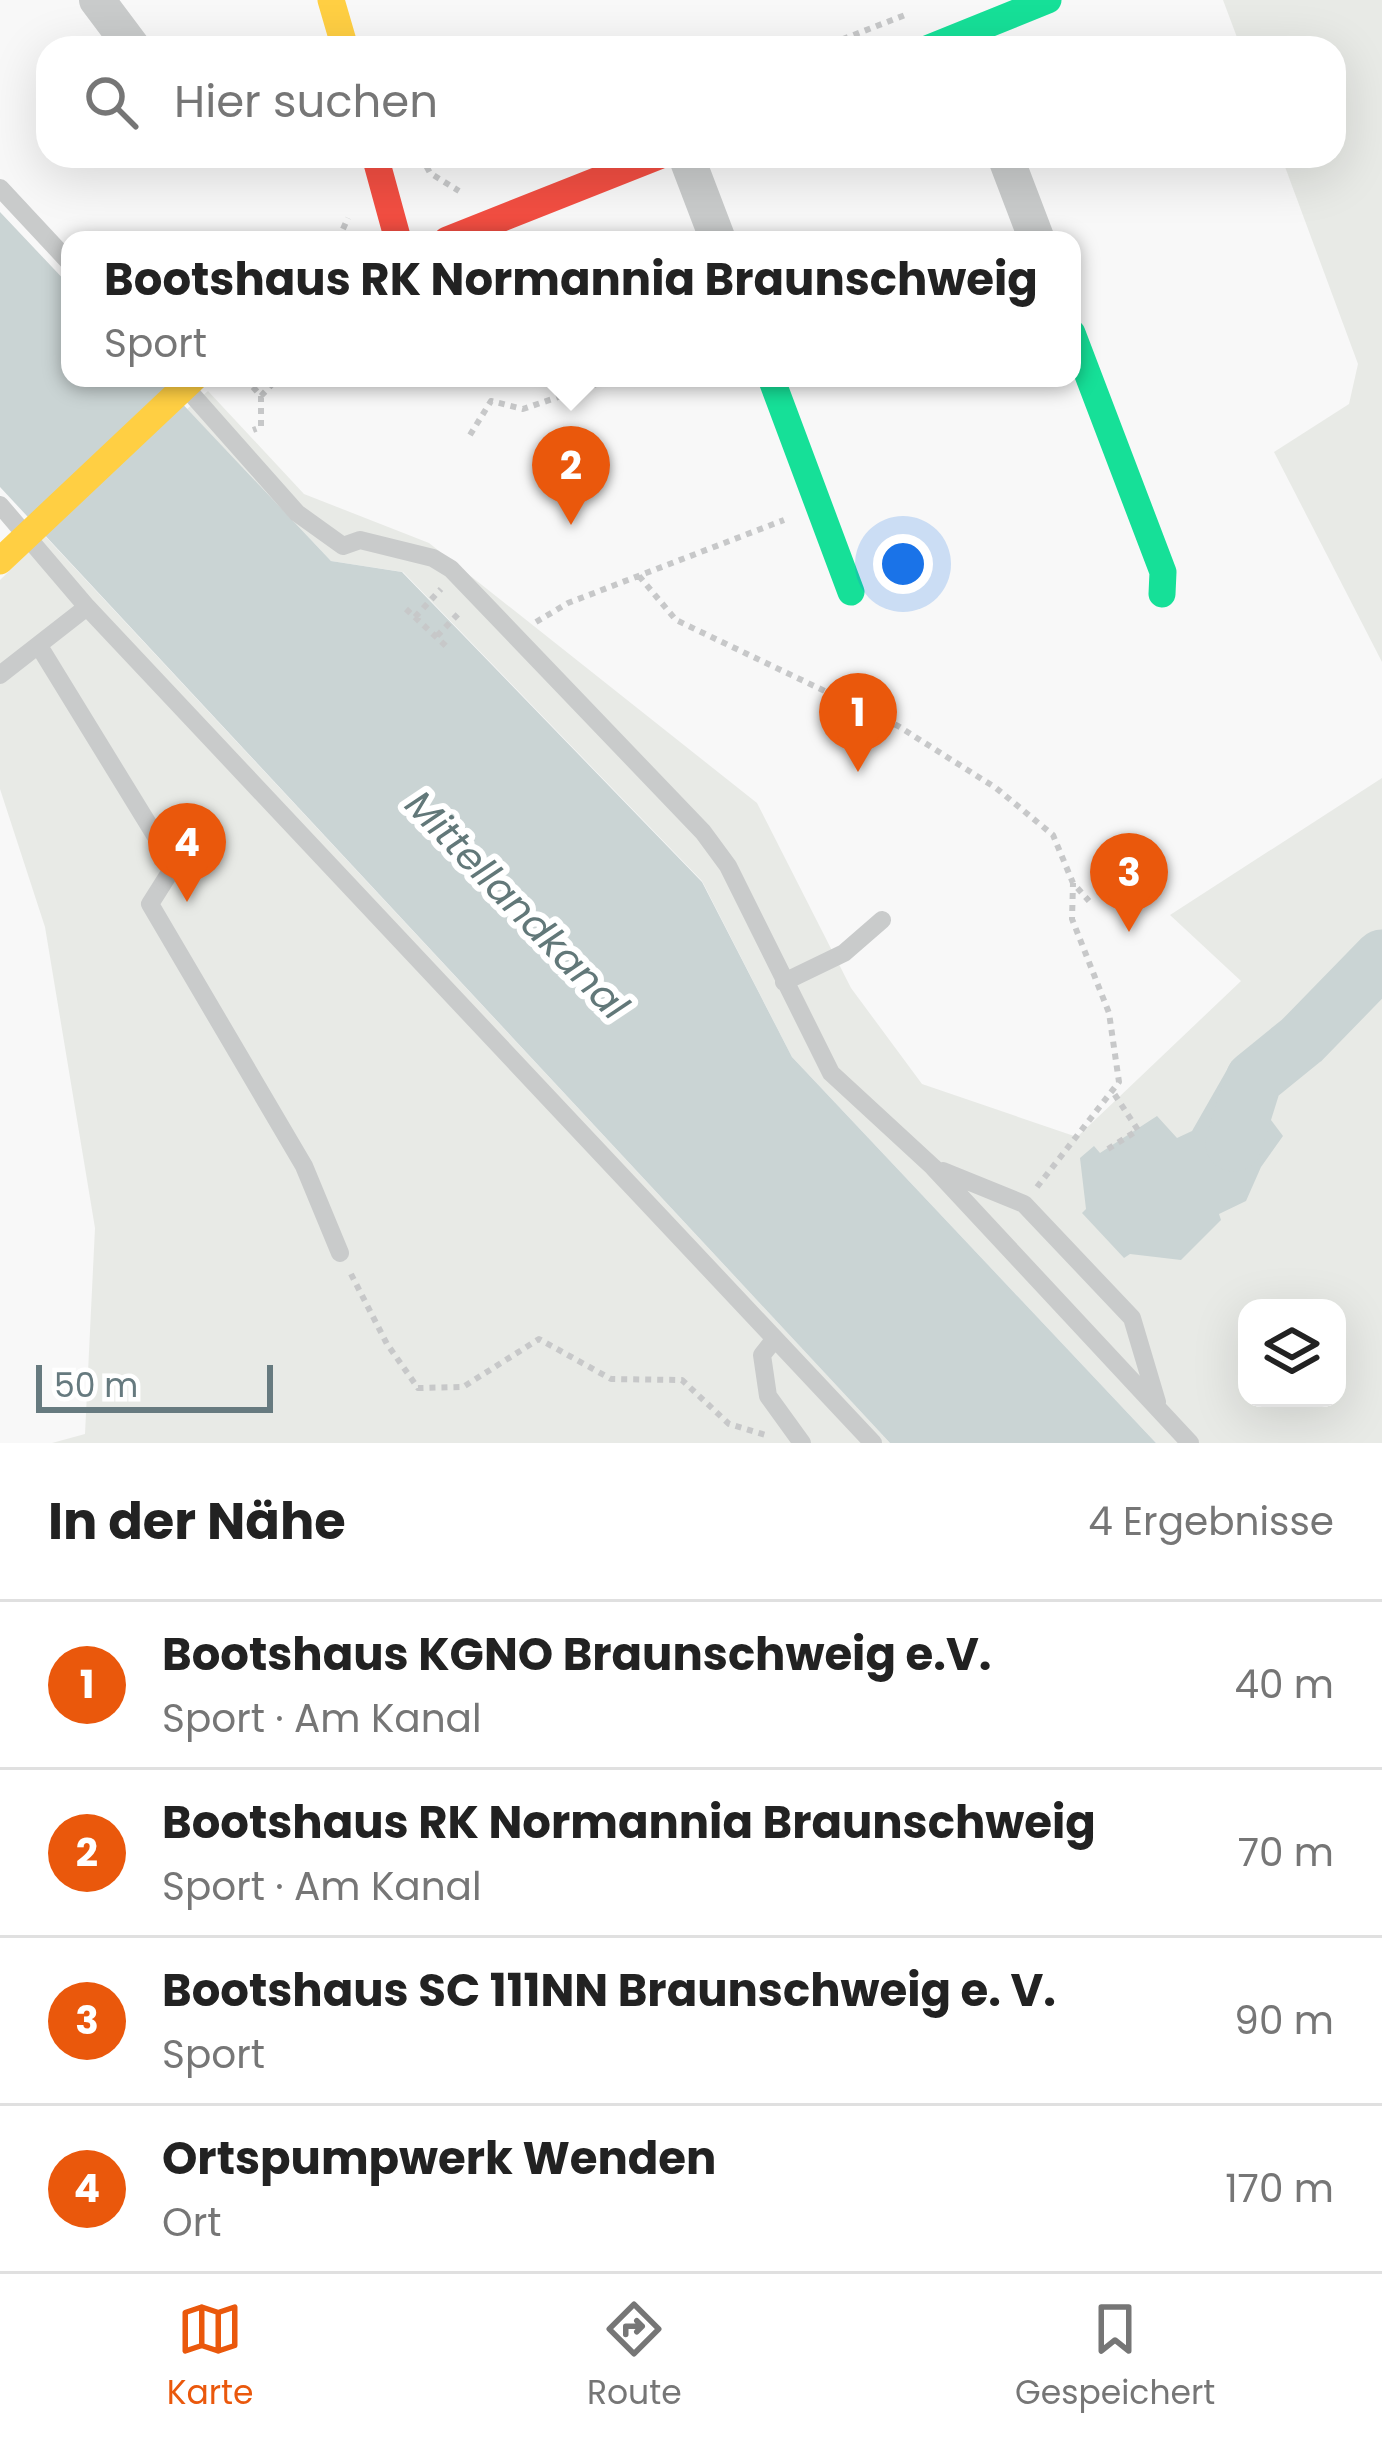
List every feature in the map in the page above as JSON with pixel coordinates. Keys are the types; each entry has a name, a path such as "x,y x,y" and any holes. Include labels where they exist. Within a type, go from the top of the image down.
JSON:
{"street":[{"path":"98,0 124,36"},
{"path":"331,0 342,36"},
{"path":"969,36 1048,0"},
{"path":"378,168 396,231"},
{"path":"470,231 629,168"},
{"path":"691,168 715,231"},
{"path":"1010,168 1034,231"},
{"path":"1081,357 1162,572 1162,594"},
{"path":"4,556 184,387"},
{"path":"774,387 851,592"}],"lane":[{"path":"0,188 61,253"},
{"path":"185,387 297,513 343,546 360,540 433,558 468,584 520,636 703,832 728,866 831,1073 933,1167 1190,1443"},
{"path":"0,505 87,607 873,1443"},
{"path":"0,675 87,607"},
{"path":"39,646 180,873 150,904 304,1166 340,1253"},
{"path":"784,982 844,953 881,920"},
{"path":"933,1167 1024,1204 1132,1318 1158,1407"},
{"path":"774,1340 762,1355 768,1396 794,1442"}],"path":[{"path":"850,36 921,8"},
{"path":"252,387 261,396"},
{"path":"234,439 261,427 261,396 270,387"},
{"path":"470,435 491,401 523,409 588,387"},
{"path":"520,636 568,603 780,524 814,493"},
{"path":"639,576 676,620 898,727 996,788 1053,835 1073,883 1089,901"},
{"path":"415,617 447,582"},
{"path":"436,637 467,604"},
{"path":"406,609 447,647"},
{"path":"1024,1204 1118,1082 1109,1013 1072,919 1073,883"},
{"path":"1108,1149 1138,1130 1112,1091"},
{"path":"340,1253 386,1344 418,1388 463,1388 539,1339 610,1378 682,1380 729,1424 794,1442"}],"shaded area":[{"path":"1223,0 1382,0 1382,662 1274,452 1349,404 1358,364 1285,168 1346,168 1346,36 1236,36"},
{"path":"208,391 304,494 429,543 757,803 851,988 922,1084 1077,1137 1241,981 1170,915 1382,778 1382,1443 1156,1443 792,1057 702,881 403,572 331,561 187,409"},
{"path":"45,536 890,1443 52,1443 85,1434 95,1228 45,927 0,789 0,580"}],"water":[{"name":"Mittellandkanal","path":"0,212 61,276 61,387 167,387 331,561 402,572 702,882 792,1057 1156,1443 890,1443 0,487"},
{"path":"1232,1061 1259,1070 1271,1120 1283,1136 1261,1167 1246,1201 1219,1214 1221,1220 1181,1260 1130,1254 1124,1258 1082,1213 1086,1209 1080,1158 1094,1146 1100,1153 1157,1116 1177,1138 1192,1131"}],"waterway":[{"path":"1234,1143 1254,1079 1302,1040 1382,958"}],"traffic: fast":[{"path":"959,36 1048,0"},
{"path":"1081,357 1163,572 1162,594"},
{"path":"774,387 851,592"}],"traffic: slow":[{"path":"331,0 342,36"},
{"path":"0,561 184,387"}],"traffic: jam":[{"path":"378,168 396,231"},
{"path":"470,231 629,168"}],"place":[{"name":"Bootshaus RK Normannia Braunschweig","path":"571,525"},
{"name":"Bootshaus KGNO Braunschweig e.V.","path":"858,772"},
{"name":"Ortspumpwerk Wenden","path":"187,902"},
{"name":"Bootshaus SC 111NN Braunschweig e. V.","path":"1129,932"}]}
